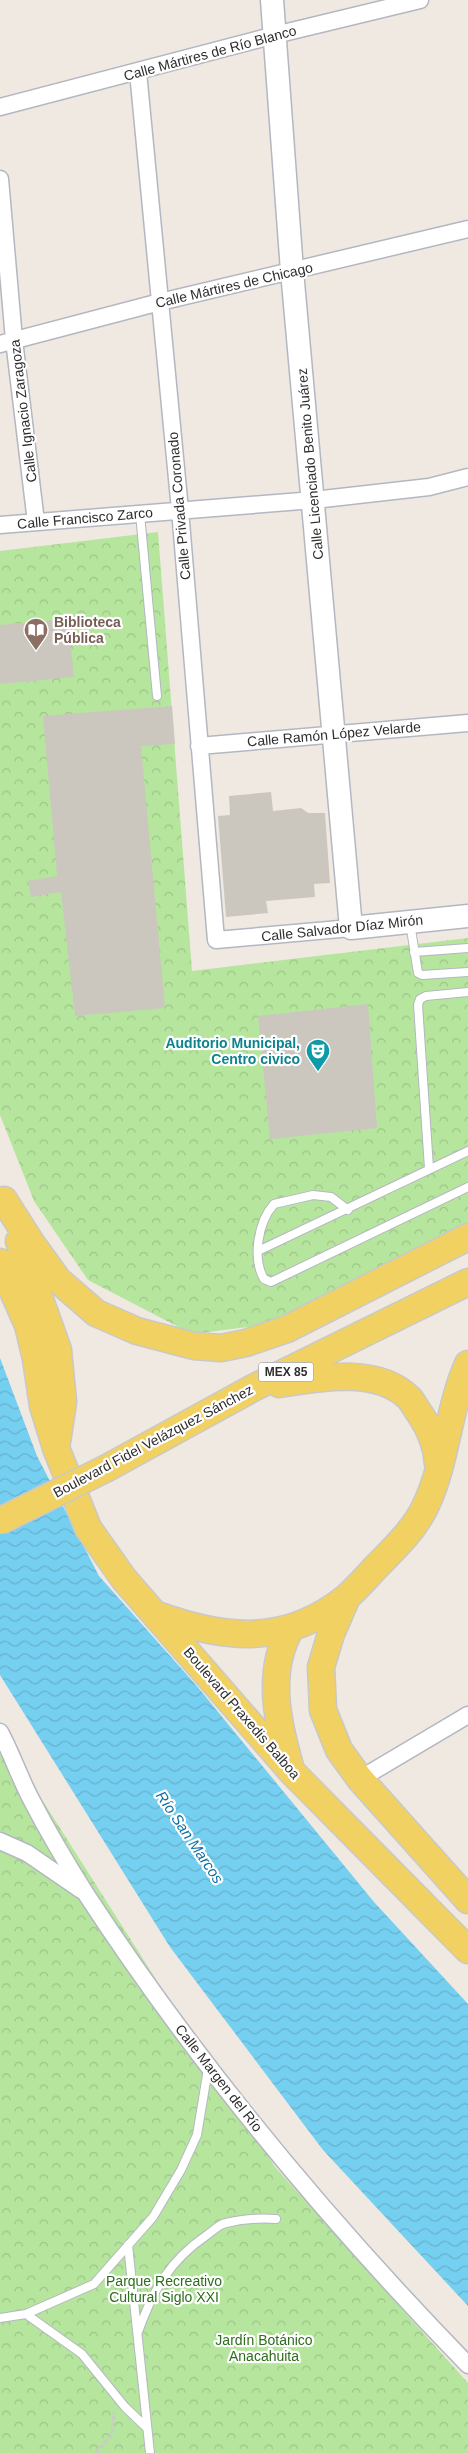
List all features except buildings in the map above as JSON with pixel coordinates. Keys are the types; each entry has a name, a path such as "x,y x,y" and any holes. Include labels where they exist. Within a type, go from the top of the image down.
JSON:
{"main road":[{"path":"2,1195 58,1280 96,1313 144,1334 194,1346 221,1348 246,1343 287,1330 468,1237"},
{"path":"2,1195 58,1350 63,1402 56,1448"},
{"name":"Boulevard Praxedis Balboa","path":"0,1262 28,1325 36,1359 42,1406 56,1448 88,1528 124,1578 154,1614 291,1771 468,1950"},
{"name":"Boulevard Fidel Velázquez Sánchez","path":"0,1521 107,1468 253,1388 468,1282"},
{"path":"154,1614 193,1628 225,1634 260,1633 291,1628 321,1615 347,1596 402,1541 426,1507 438,1474 458,1387 468,1364"},
{"path":"253,1388 325,1377 358,1377 390,1385 408,1398 426,1424 437,1452 438,1474"},
{"path":"347,1596 331,1634 321,1667 323,1710 339,1750 360,1778 468,1900"},
{"path":"291,1628 282,1644 276,1698 281,1733 291,1771"}],"street":[{"name":"Calle Licenciado Benito Juárez","path":"272,0 292,272 314,500 350,928"},
{"name":"Calle Mártires de Río Blanco","path":"0,107 274,35 420,0"},
{"name":"Calle Privada Coronado","path":"138,72 180,510 216,940"},
{"name":"Calle Ignacio Zaragoza","path":"0,179 7,342 36,522"},
{"name":"Calle Mártires de Chicago","path":"7,342 160,302 468,229"},
{"name":"Calle Francisco Zarco","path":"0,525 314,500 429,487 468,477"},
{"name":"Calle Ramón López Velarde","path":"199,746 468,723"},
{"name":"Calle Salvador Díaz Mirón","path":"216,940 468,916"},
{"path":"360,1778 468,1715"},
{"name":"Calle Margen del Río","path":"0,1732 31,1800 85,1893 208,2069 328,2213 407,2302 468,2365"},
{"path":"0,1841 27,1853 85,1893"}],"lane":[{"path":"140,514 157,696"},
{"path":"410,921 417,970 422,975 468,972"},
{"path":"414,952 468,948"},
{"path":"429,1168 418,1004 420,999 426,996 468,992"},
{"path":"258,1251 348,1210 429,1168 468,1151"},
{"path":"348,1210 331,1197 314,1195 274,1204 262,1223 258,1251 260,1272 264,1279 270,1282 468,1187"},
{"path":"0,2318 26,2314 94,2284 153,2217 181,2170 197,2135 208,2069"},
{"path":"137,2334 149,2301 167,2270 190,2246 224,2223 259,2218 276,2219"},
{"path":"128,2245 150,2453"},
{"path":"26,2314 82,2354 116,2395 147,2428"}],"path":[{"path":"96,2453 112,2434 116,2395"}],"green space":[{"path":"158,532 192,971 468,938 468,1233 263,1325 192,1334 88,1280 34,1201 0,1115 0,551"},
{"name":"Parque Recreativo Cultural Siglo XXI","path":"0,1755 20,1765 275,2167 468,2383 468,2453 0,2453"}],"water":[{"name":"Río San Marcos","path":"0,1358 37,1456 99,1576 196,1685 374,1902 468,2004 468,2306 323,2150 170,1947 0,1675"}],"place":[{"name":"Biblioteca Pública","path":"36,651"},
{"name":"Auditorio Municipal, Centro civico","path":"318,1072"}],"park label":[{"name":"Jardín Botánico Anacahuita","path":"264,2348"}]}
